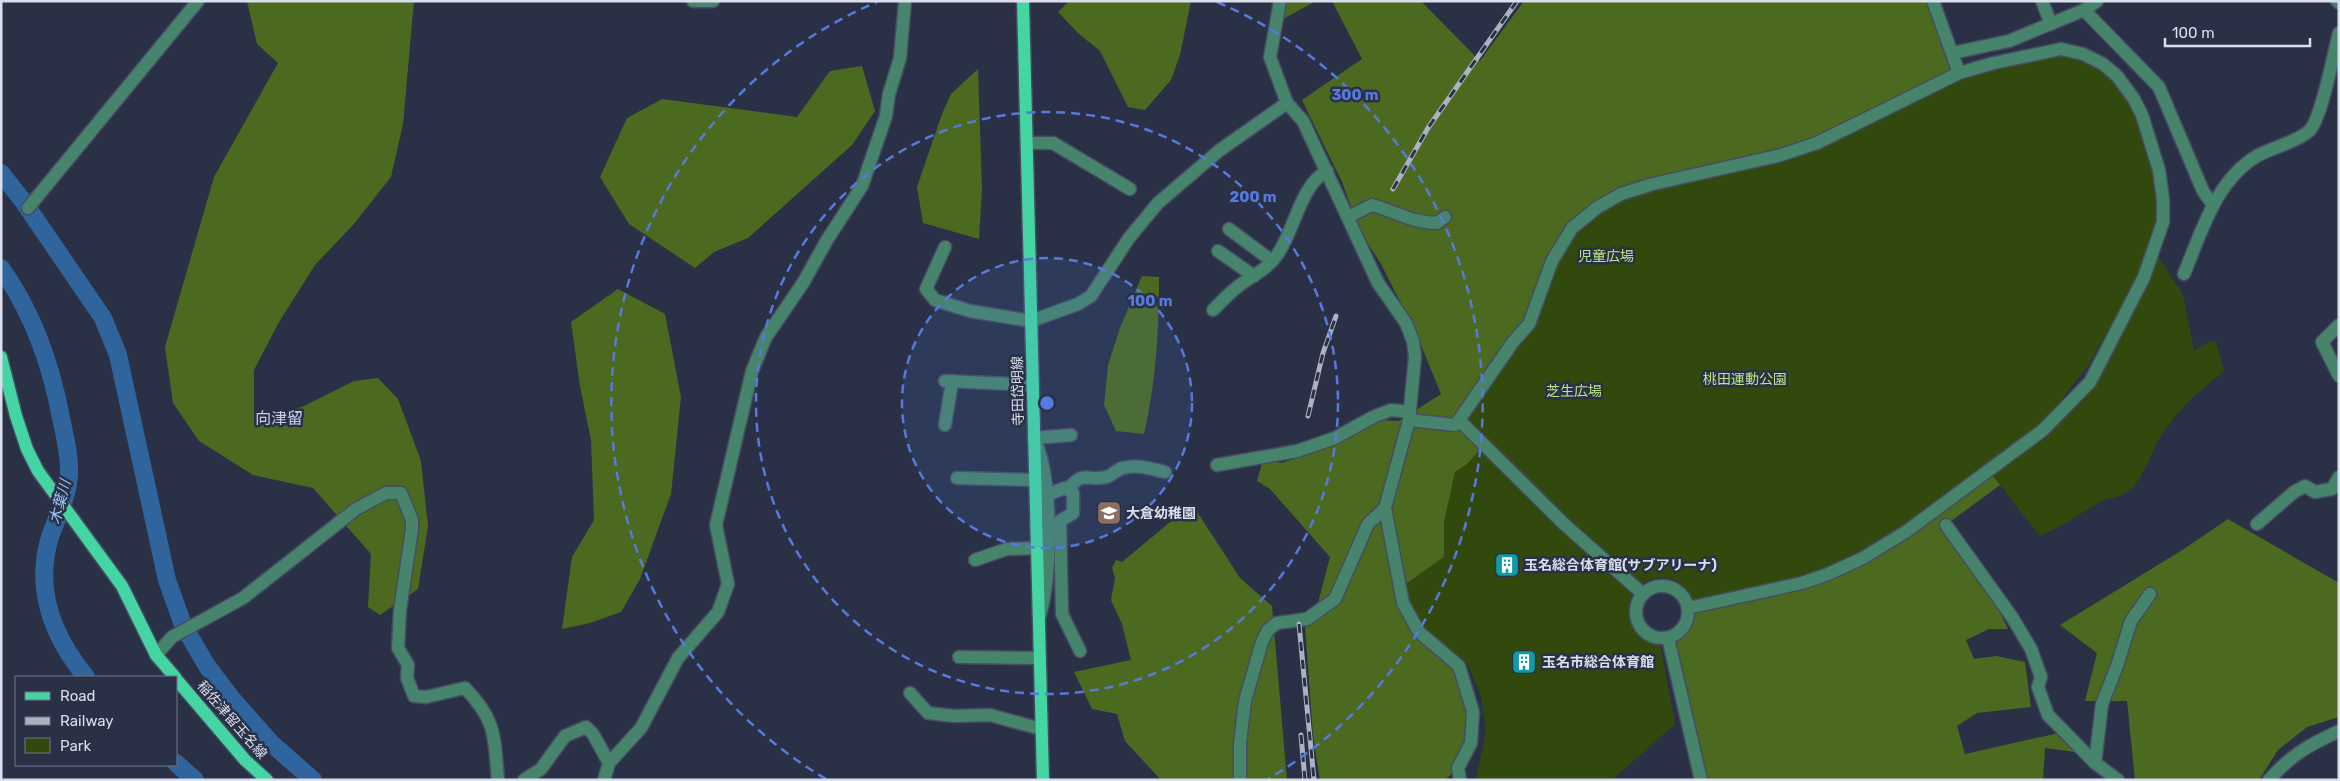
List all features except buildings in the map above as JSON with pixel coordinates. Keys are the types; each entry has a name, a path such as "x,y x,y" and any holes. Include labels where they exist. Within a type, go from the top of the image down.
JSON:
{"main road":[{"name":"寺田岱明線","path":"1023,1 1043,780"},
{"name":"稲佐津留玉名線","path":"1,357 16,416 27,449 53,493 122,586 156,655 174,676"},
{"name":"稲佐津留玉名線","path":"178,680 245,760 266,780"}],"street":[{"path":"28,208 198,1"},
{"path":"693,1 713,1"},
{"path":"604,780 609,763 641,728 678,658 718,612 728,584 716,525 752,371 766,336 803,283 827,240 862,186 886,116 889,94 900,58 905,1"},
{"path":"1280,1 1270,57 1287,103 1303,121 1378,284 1406,323 1413,341 1415,358 1409,416 1385,508 1403,603 1419,632 1459,666 1473,712 1471,743 1458,768 1460,780"},
{"path":"1932,1 1959,73"},
{"path":"2042,1 2051,24"},
{"path":"1952,53 2009,41 2084,10 2097,1"},
{"path":"2084,10 2158,87 2203,192 2213,205"},
{"path":"2184,274 2213,205 2247,163 2310,131 2318,116 2339,33"},
{"path":"1217,465 1296,452 1335,438 1373,416 1391,410 1455,426 1513,342 1529,324 1543,284 1563,242 1572,228 1598,207 1621,194 1653,184 1781,155 1817,143 1959,73 2025,55 2061,49 2083,54 2103,64 2117,76 2134,99 2142,115 2158,170 2163,199 2163,222 2144,277 2090,382 2043,430 1907,531 1863,558 1828,574 1802,583 1688,608"},
{"path":"945,247 926,289 935,300 970,311 1031,321 1078,304 1091,296 1128,238 1158,203 1220,150 1287,103"},
{"path":"1027,143 1053,143 1130,189"},
{"path":"1213,310 1228,294 1272,261 1288,237 1310,184 1318,175 1327,171"},
{"path":"1348,217 1372,205 1414,221 1437,223 1444,217"},
{"path":"1229,229 1272,261"},
{"path":"1218,251 1254,276"},
{"path":"2339,325 2322,342 2339,376"},
{"path":"946,424 949,382 1033,385"},
{"path":"1459,420 1564,524 1643,594"},
{"path":"1039,619 1045,597 1048,515 1040,452 1034,438 1070,435"},
{"path":"1068,490 1075,480 1086,476 1106,478 1121,468 1140,466 1165,472"},
{"path":"2257,524 2294,492 2305,486 2315,492 2332,488 2339,477"},
{"path":"957,478 1035,480"},
{"path":"1046,495 1065,488 1072,493 1073,513 1060,521"},
{"path":"156,655 172,637 194,627 243,598 356,509 386,493 401,494 412,520 400,610 398,648 408,665 407,678 414,696 426,697 465,688 478,702 486,711 494,734 498,780"},
{"path":"1240,780 1240,743 1245,701 1262,642 1268,630 1277,623 1307,619 1335,599 1368,524 1385,508"},
{"path":"1048,515 1060,521"},
{"path":"1060,521 1062,614 1080,651"},
{"path":"1946,525 2012,617 2031,649 2041,677 2038,687 2048,715 2095,763 2118,780"},
{"path":"975,560 1007,549 1037,548"},
{"path":"1657,586 1674,588 1685,600 1688,608 1687,621 1684,627 1668,638 1651,636 1639,625 1636,608 1643,594 1657,586"},
{"path":"2095,763 2102,704 2117,666 2131,621 2150,594"},
{"path":"1668,638 1701,780"},
{"path":"959,657 1040,658"},
{"path":"910,693 928,713 954,716 990,715 1041,729"},
{"path":"524,780 541,769 565,736 573,731 586,728 593,734 609,763"},
{"path":"2269,780 2286,761 2308,745 2339,732"}],"green space":[{"path":"247,1 414,1 403,124 391,177 353,225 315,265 279,322 254,370 254,424 304,406 354,381 378,378 398,399 421,461 428,526 418,589 380,615 368,607 371,554 313,488 253,475 199,441 173,403 165,347 214,177 278,63 257,44"},
{"path":"1069,1 1191,1 1180,55 1171,80 1145,110 1128,107 1100,51 1078,33 1058,12"},
{"path":"1273,1 1316,1 1270,26"},
{"path":"1332,1 1421,1 1480,61 1524,1 1932,1 1959,73 1817,143 1608,202 1567,236 1535,305 1467,403 1470,418 1468,420 1489,440 1466,465 1455,472 1444,522 1444,557 1407,583 1403,603 1419,632 1459,666 1473,712 1458,768 1445,780 1320,780 1313,736 1304,613 1318,603 1330,557 1270,489 1257,481 1263,460 1282,463 1326,448 1377,420 1399,421 1441,394 1416,333 1381,264 1359,229 1342,182 1302,100 1362,59"},
{"name":"桃田運動公園","path":"2071,51 2103,64 2142,115 2163,222 2139,275 2088,366 2049,415 1926,525 1834,570 1693,603 1685,588 1674,580 1662,577 1650,580 1639,586 1632,596 1629,609 1633,624 1638,632 1651,642 1660,644 1675,724 1612,780 1476,780 1486,731 1481,696 1467,663 1419,632 1403,603 1407,583 1444,557 1444,522 1455,472 1466,465 1467,403 1557,250 1598,207 1959,73"},
{"path":"862,66 875,111 852,145 748,238 714,252 695,268 629,224 600,177 627,118 662,99 797,117 830,71"},
{"path":"978,69 982,188 979,239 923,223 917,187 942,114 951,94"},
{"path":"2152,247 2183,295 2194,351 2210,341 2216,343 2224,371 2197,393 2175,417 2161,436 2137,483 2131,489 2122,495 2102,501 2040,536 1989,471 2090,382"},
{"path":"1142,276 1159,277 1156,356 1144,434 1116,431 1104,405 1108,365 1120,328"},
{"path":"618,289 665,314 681,397 671,494 640,579 621,612 590,623 562,629 572,557 594,520 591,440 580,386 571,322"},
{"path":"1988,470 2000,485 1943,527 1999,610 2008,629 1989,629 1966,640 1974,659 1996,656 2025,662 2031,707 1977,713 1957,726 1965,754 2059,733 2075,752 2045,748 2043,780 1701,780 1669,642 1685,630 1689,622 1690,611 1847,565"},
{"path":"1192,504 1240,578 1272,606 1287,780 1161,780 1125,741 1117,714 1092,709 1074,672 1131,660 1122,624 1111,600 1115,578 1112,568 1116,560 1122,562"},
{"path":"2228,519 2339,583 2339,717 2307,727 2278,750 2259,780 2135,780 2127,701 2085,701 2097,653 2060,625 2184,549"}],"waterway":[{"path":"1,173 23,201 103,318 118,355 167,580 183,625 207,666 232,699 271,743 313,780"},
{"name":"木葉川","path":"1,268 31,321 46,359 57,398 67,447 69,475 64,499 50,537 44,575 46,594 56,629 64,646 85,676"},
{"name":"木葉川","path":"178,765 195,780"}],"railway":[{"path":"1393,189 1428,128 1517,1"},
{"path":"1308,416 1323,353 1336,316"},
{"path":"1299,624 1314,780"},
{"path":"1301,735 1305,780"}],"place":[{"name":"大倉幼稚園","path":"1109,513"},
{"name":"玉名総合体育館(サブアリーナ)","path":"1507,565"},
{"name":"玉名市総合体育館","path":"1524,662"}],"district":[{"name":"向津留","path":"279,418"}],"park label":[{"name":"児童広場","path":"1606,256"},
{"name":"芝生広場","path":"1574,391"}]}
